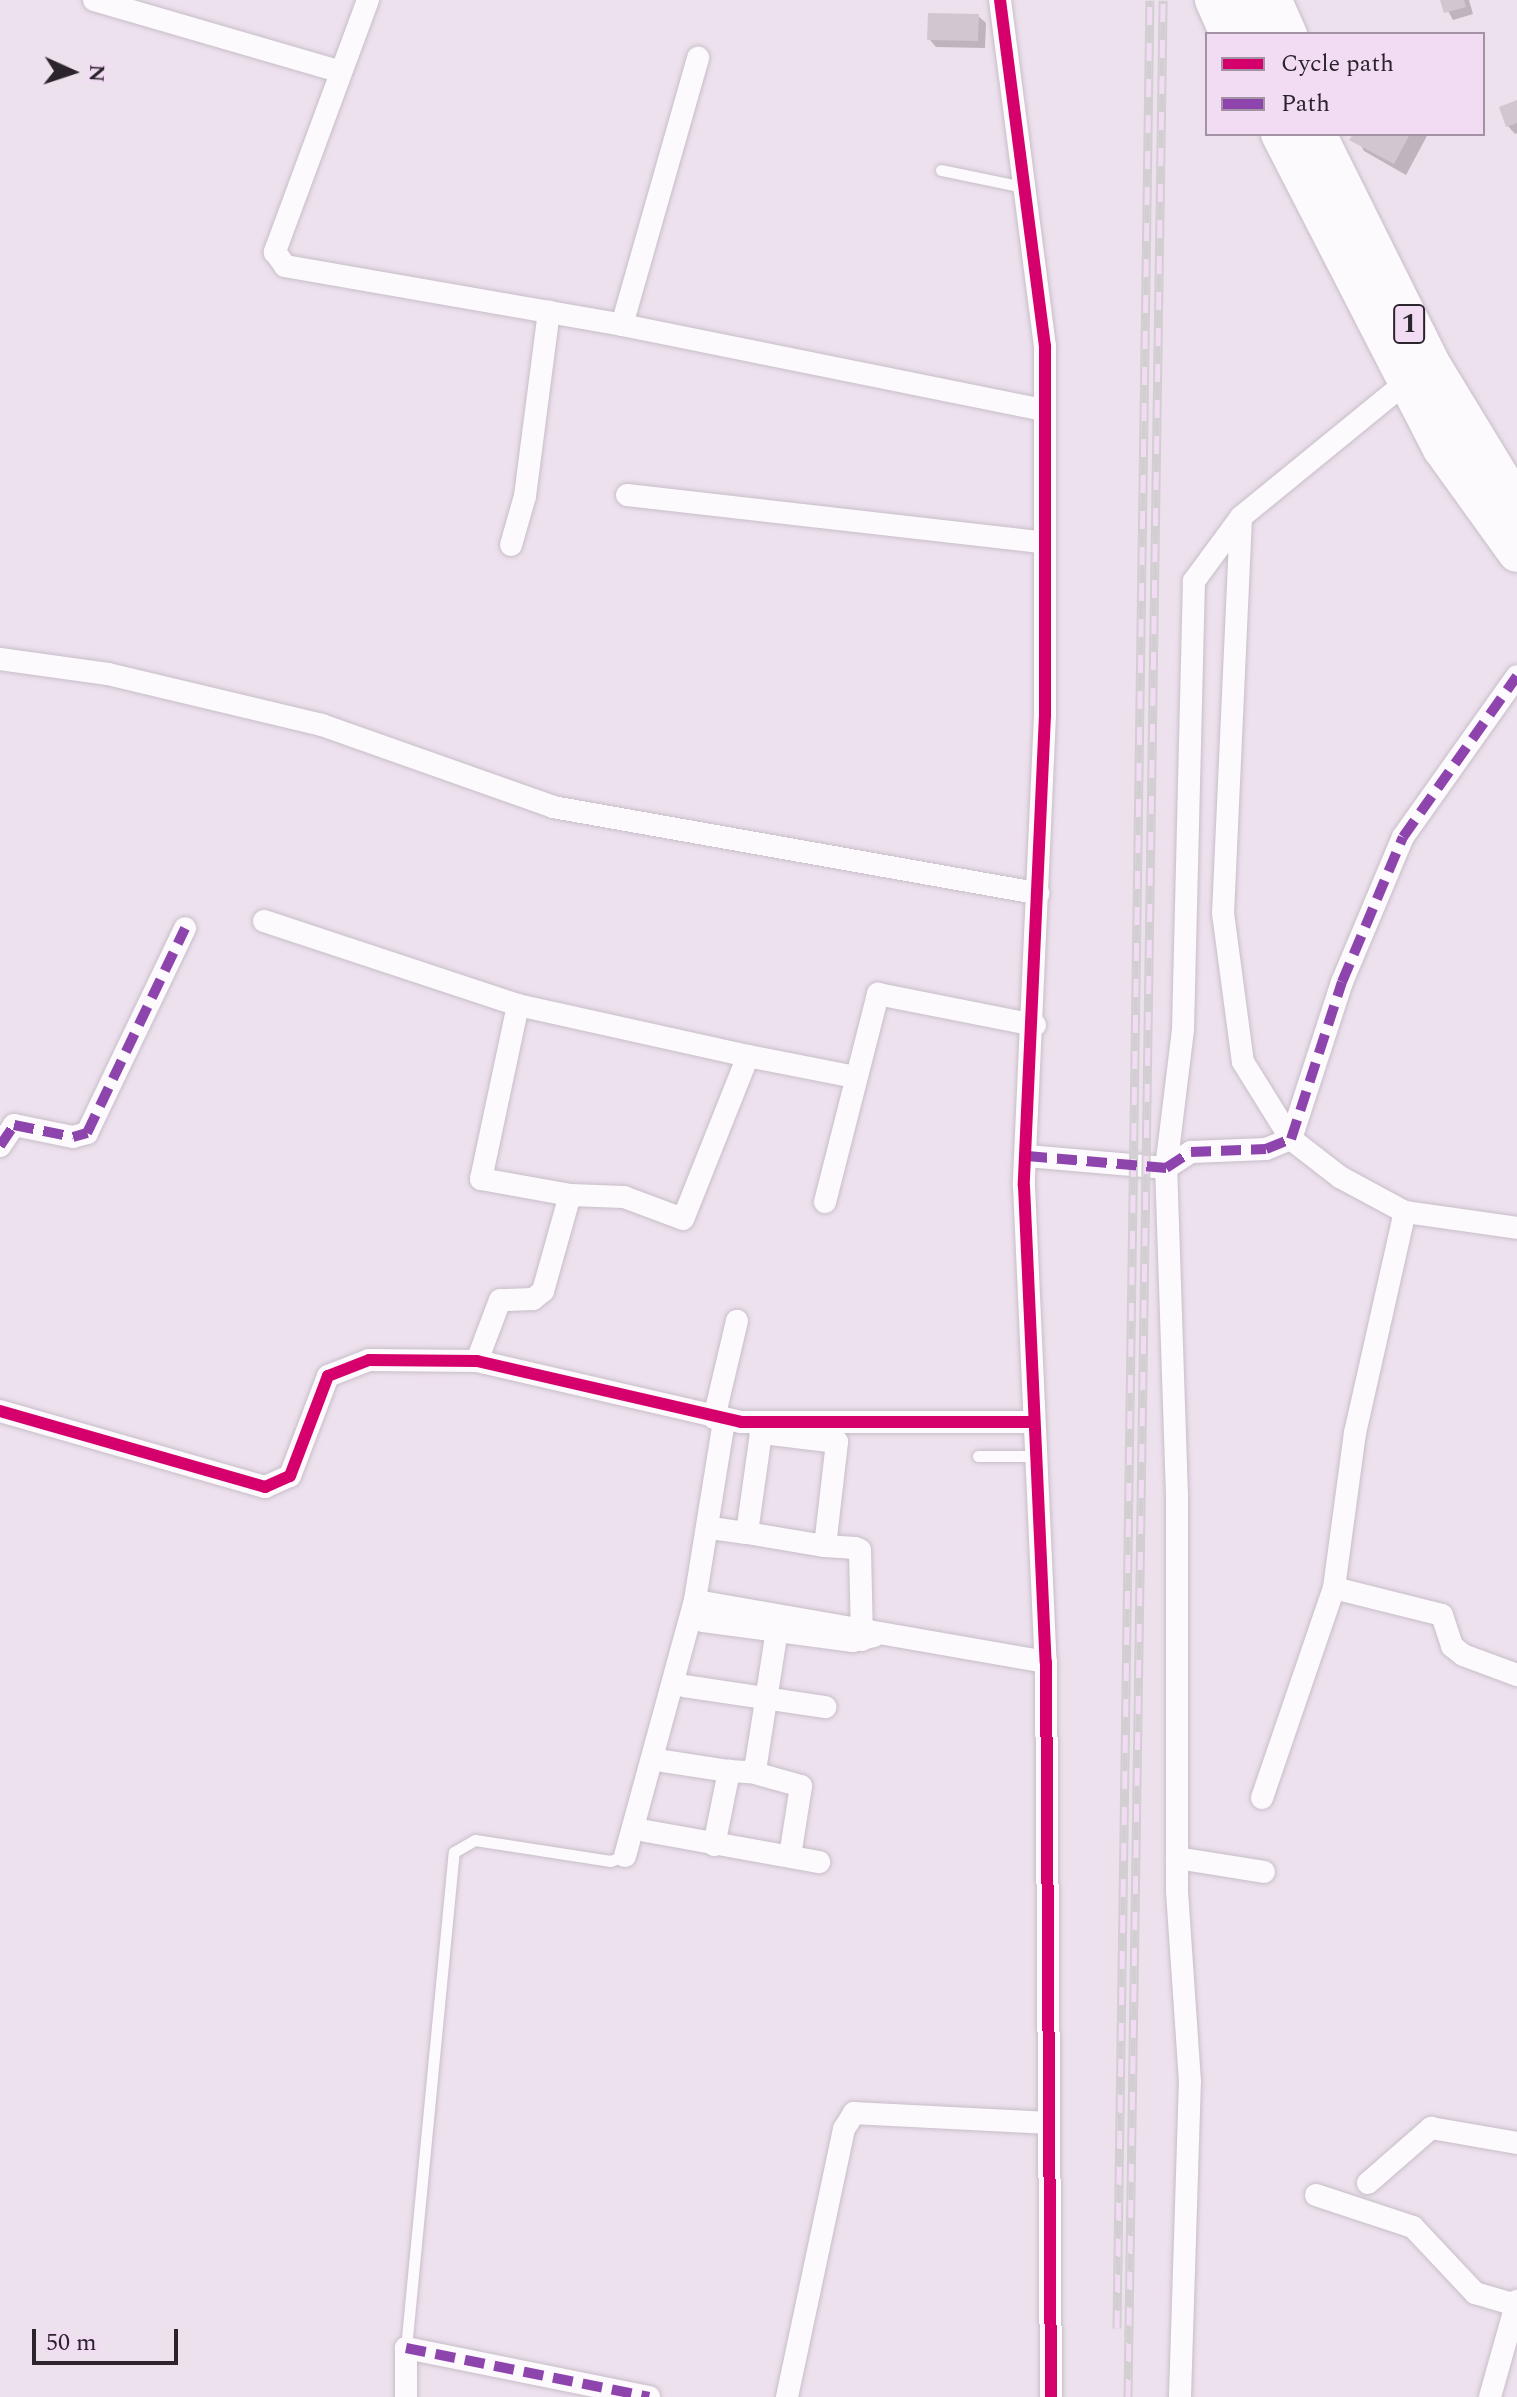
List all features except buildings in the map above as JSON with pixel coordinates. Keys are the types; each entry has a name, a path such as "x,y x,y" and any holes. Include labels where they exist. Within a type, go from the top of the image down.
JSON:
{"highway":[{"path":"1214,0 1228,32"},
{"path":"1252,0 1267,32"},
{"name":"1","path":"1281,136 1382,292"},
{"name":"1","path":"1318,136 1462,482 1517,553"},
{"name":"1","path":"1418,372 1517,505"}],"street":[{"path":"94,0 339,71"},
{"path":"368,0 339,71 277,263 622,325 1044,410"},
{"path":"1000,0 1018,186 1037,272 1044,410 1035,1025 1027,1156 1032,1456 1046,1662 1051,2397"},
{"path":"1278,0 1292,32"},
{"path":"622,325 698,58"},
{"path":"1339,136 1380,225 1382,292"},
{"path":"511,545 525,496 549,312"},
{"path":"1180,2397 1190,2082 1177,1858 1177,1496 1166,1168 1183,1029 1194,581 1241,517 1418,372"},
{"path":"627,495 1042,542"},
{"path":"1241,517 1234,555 1225,966 1243,1062 1291,1139 1405,1212 1517,1228"},
{"path":"0,659 155,684 322,725 553,807 1038,893"},
{"path":"1291,1139 1346,969 1403,837 1517,676"},
{"path":"264,921 518,1005 855,1077"},
{"path":"0,1146 14,1125 73,1137 87,1133 185,928"},
{"path":"825,1202 878,994 1035,1025"},
{"path":"518,1005 481,1179 570,1195 624,1197 683,1219 748,1056"},
{"path":"1027,1156 1166,1168 1191,1152 1266,1149 1291,1139"},
{"path":"477,1361 500,1300 533,1299 543,1291 570,1195"},
{"path":"1262,1798 1334,1588 1355,1433 1405,1212"},
{"path":"625,1856 692,1612 719,1419 737,1321"},
{"path":"0,1411 265,1487 290,1476 337,1367 369,1360 477,1361 719,1419 848,1427 1033,1422"},
{"path":"747,1533 761,1433 831,1438 838,1445 825,1546"},
{"path":"718,1529 862,1554 866,1634"},
{"path":"1334,1588 1442,1615 1452,1646 1517,1675"},
{"path":"714,1845 766,1698 776,1624 866,1634 1046,1662"},
{"path":"684,1686 825,1707"},
{"path":"663,1761 740,1772 801,1786 790,1856"},
{"path":"646,1831 819,1862"},
{"path":"1177,1858 1264,1872"},
{"path":"787,2397 844,2129 854,2113 1049,2123"},
{"path":"1368,2183 1431,2128 1517,2143"},
{"path":"1316,2195 1413,2227 1475,2293 1516,2303 1490,2397"},
{"path":"406,2397 406,2348 649,2397"}],"lane":[{"path":"941,170 1018,186"},
{"path":"978,1456 1032,1456"},
{"path":"406,2348 454,1852 475,1840 610,1861 625,1856"}],"railway":[{"path":"1117,2328 1150,0"},
{"path":"1128,2397 1163,0"}],"marked path":[{"path":"1027,1156 1166,1168 1191,1152 1266,1149 1291,1139 1342,982 1403,837 1517,676"},
{"path":"0,1146 14,1125 73,1137 87,1133 185,928"},
{"path":"406,2348 649,2397"}],"cycle path":[{"path":"1000,0 1045,346 1045,715 1024,1186 1046,1662 1051,2397"},
{"path":"0,1411 265,1487 290,1476 328,1376 369,1360 477,1361 741,1422 1033,1422"}]}
